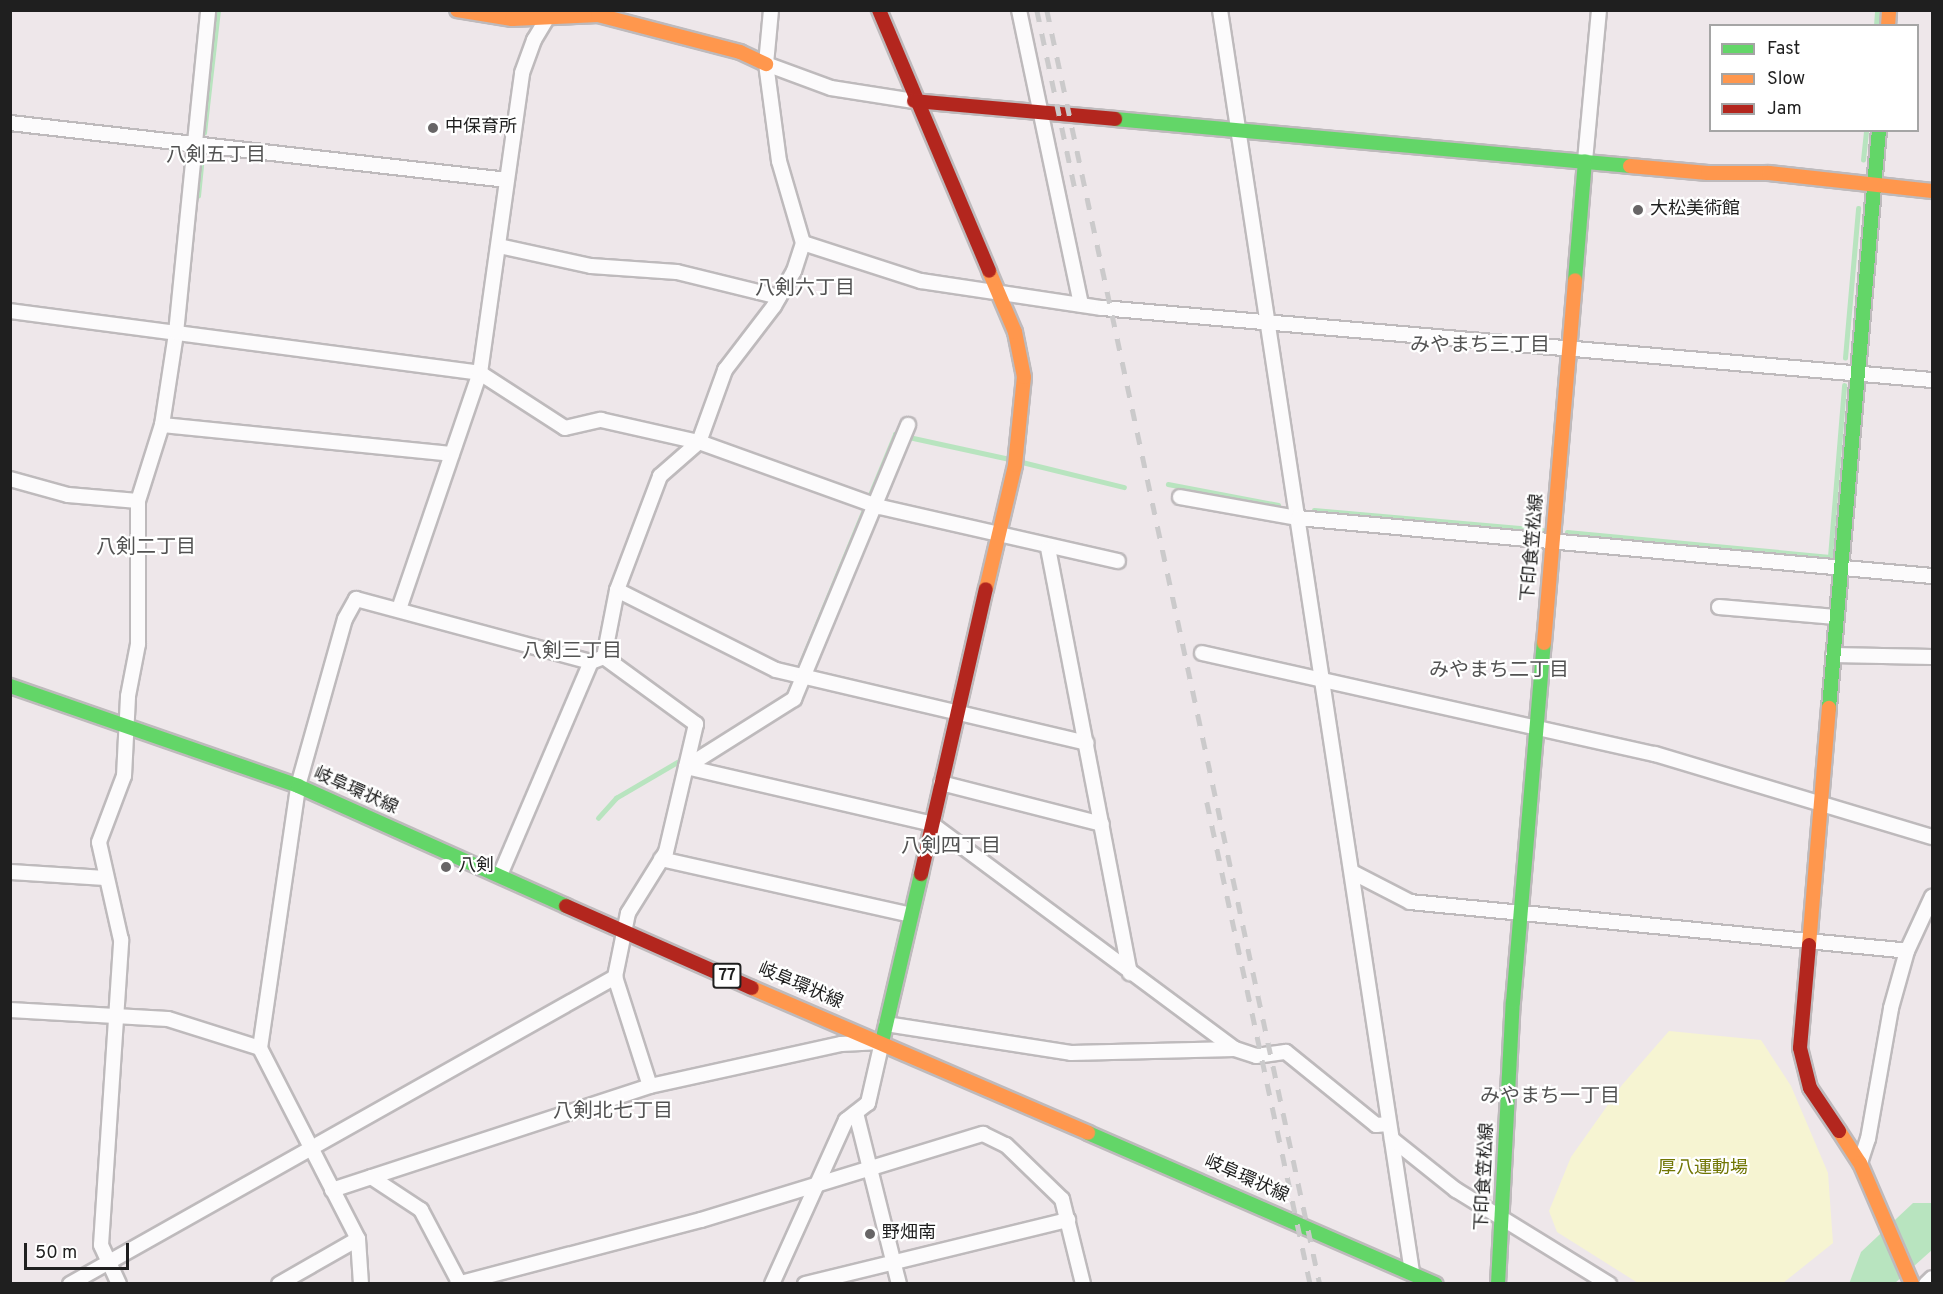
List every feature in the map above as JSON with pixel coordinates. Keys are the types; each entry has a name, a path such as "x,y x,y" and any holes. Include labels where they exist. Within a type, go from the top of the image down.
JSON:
{"street":[{"path":"118,1284 101,1245 113,1017 121,940 99,842 124,776 126,724 138,644 138,501 162,425 176,333 193,143 208,10"},
{"path":"458,10 512,19 550,13 598,15 740,52 831,88 914,100 1708,173 1779,174 1932,191"},
{"path":"604,657 617,590 660,476 699,442 724,370 779,297 794,271 803,243 796,210 779,161 766,64 771,10"},
{"path":"772,1284 846,1120 868,1103 997,535 1015,465 1024,377 1015,332 914,100 879,10"},
{"path":"1019,10 1081,305"},
{"path":"1220,10 1270,323 1412,1272"},
{"path":"1586,161 1599,10"},
{"path":"399,609 480,373 522,73 534,40 550,13"},
{"path":"10,123 507,180"},
{"path":"1879,132 1856,373 1800,1048 1803,1070 1860,1163 1911,1282"},
{"name":"下印食笠松線","path":"1498,1284 1522,911 1586,161"},
{"path":"803,243 921,281 1081,305 1932,380"},
{"path":"499,246 591,266 677,272 779,297"},
{"path":"10,311 480,373 565,428 601,420 699,442 874,504 1048,548 1118,561"},
{"path":"162,425 452,454"},
{"path":"686,767 794,699 908,425"},
{"path":"10,478 68,495 138,501"},
{"path":"1180,497 1298,519 1932,576"},
{"path":"1048,548 1130,973"},
{"path":"617,590 776,670 1087,743"},
{"path":"361,1284 357,1239 260,1048 298,786 351,609 356,599 591,662 604,657"},
{"path":"1719,607 1836,617"},
{"path":"1202,653 1655,754 1932,837"},
{"path":"1833,655 1932,657"},
{"path":"604,657 696,724 662,859 628,913 615,977 650,1086"},
{"path":"500,875 591,662"},
{"name":"岐阜環状線","path":"10,686 126,724 298,786 623,932 882,1042 1436,1284"},
{"path":"686,767 932,824 1235,1049 1256,1056 1286,1052 1376,1125 1389,1124"},
{"path":"941,783 1102,824"},
{"path":"662,859 911,915"},
{"path":"10,872 106,878"},
{"path":"1352,872 1410,902 1522,911 1907,951"},
{"path":"1860,1163 1868,1139 1891,1008 1907,951 1932,897"},
{"path":"70,1284 615,977"},
{"path":"10,1010 168,1019 260,1048"},
{"path":"886,1024 1071,1053 1235,1049"},
{"path":"332,1190 650,1086 841,1044 882,1042"},
{"path":"856,1113 899,1284"},
{"path":"371,1177 421,1210 459,1283 701,1220 983,1134 1006,1145 1033,1167 1062,1199 1083,1284"},
{"path":"1392,1139 1456,1190 1609,1284"},
{"path":"805,1284 1068,1220"},
{"path":"279,1284 357,1239"},
{"path":"1926,1284 1932,1278"}],"green space":[{"name":"厚八運動場","path":"1669,1031 1761,1040 1791,1086 1828,1173 1833,1243 1783,1283 1638,1283 1557,1232 1549,1211 1571,1157 1622,1085"}],"shaded area":[{"path":"1913,1203 1932,1203 1932,1250 1895,1283 1849,1284 1861,1252"}],"waterway":[{"path":"204,133 218,10"},
{"path":"1876,24 1877,13"},
{"path":"1863,160 1866,132"},
{"path":"198,196 202,156"},
{"path":"1845,358 1858,209"},
{"path":"1567,532 1830,557 1844,386"},
{"path":"778,702 788,694 895,434 1010,459"},
{"path":"1018,461 1124,487"},
{"path":"1168,484 1278,505"},
{"path":"1314,510 1542,530"},
{"path":"693,753 733,730"},
{"path":"598,818 616,798 686,757"}],"railway":[{"path":"1037,10 1075,189"},
{"path":"1047,10 1320,1284"},
{"path":"1207,802 1310,1284"}],"traffic: fast":[{"path":"1115,119 1630,166"},
{"path":"1829,708 1879,132"},
{"path":"1575,280 1585,161"},
{"path":"1498,1284 1513,1002 1544,643"},
{"path":"10,686 298,786 566,906"},
{"path":"882,1042 921,874"},
{"path":"1088,1133 1436,1284"}],"traffic: slow":[{"path":"457,10 512,19 598,15 740,52 766,64"},
{"path":"1888,24 1889,10"},
{"path":"1630,166 1708,173 1769,173 1932,191"},
{"path":"986,589 1015,465 1024,377 1015,332 989,271"},
{"path":"1544,643 1575,280"},
{"path":"1809,945 1829,708"},
{"path":"752,988 1088,1133"},
{"path":"1839,1131 1860,1163 1912,1284"}],"traffic: jam":[{"path":"879,10 989,271"},
{"path":"914,101 1115,119"},
{"path":"921,874 986,589"},
{"path":"566,906 752,988"},
{"path":"1809,945 1800,1048 1810,1088 1839,1131"}],"place":[{"name":"中保育所","path":"433,128"},
{"name":"大松美術館","path":"1638,210"},
{"name":"八剣","path":"446,867"},
{"name":"野畑南","path":"870,1234"}],"district":[{"name":"八剣五丁目","path":"216,156"},
{"name":"八剣六丁目","path":"805,289"},
{"name":"みやまち三丁目","path":"1480,346"},
{"name":"八剣二丁目","path":"146,548"},
{"name":"八剣三丁目","path":"572,652"},
{"name":"みやまち二丁目","path":"1499,671"},
{"name":"八剣四丁目","path":"951,847"},
{"name":"みやまち一丁目","path":"1550,1097"},
{"name":"八剣北七丁目","path":"613,1112"}]}
